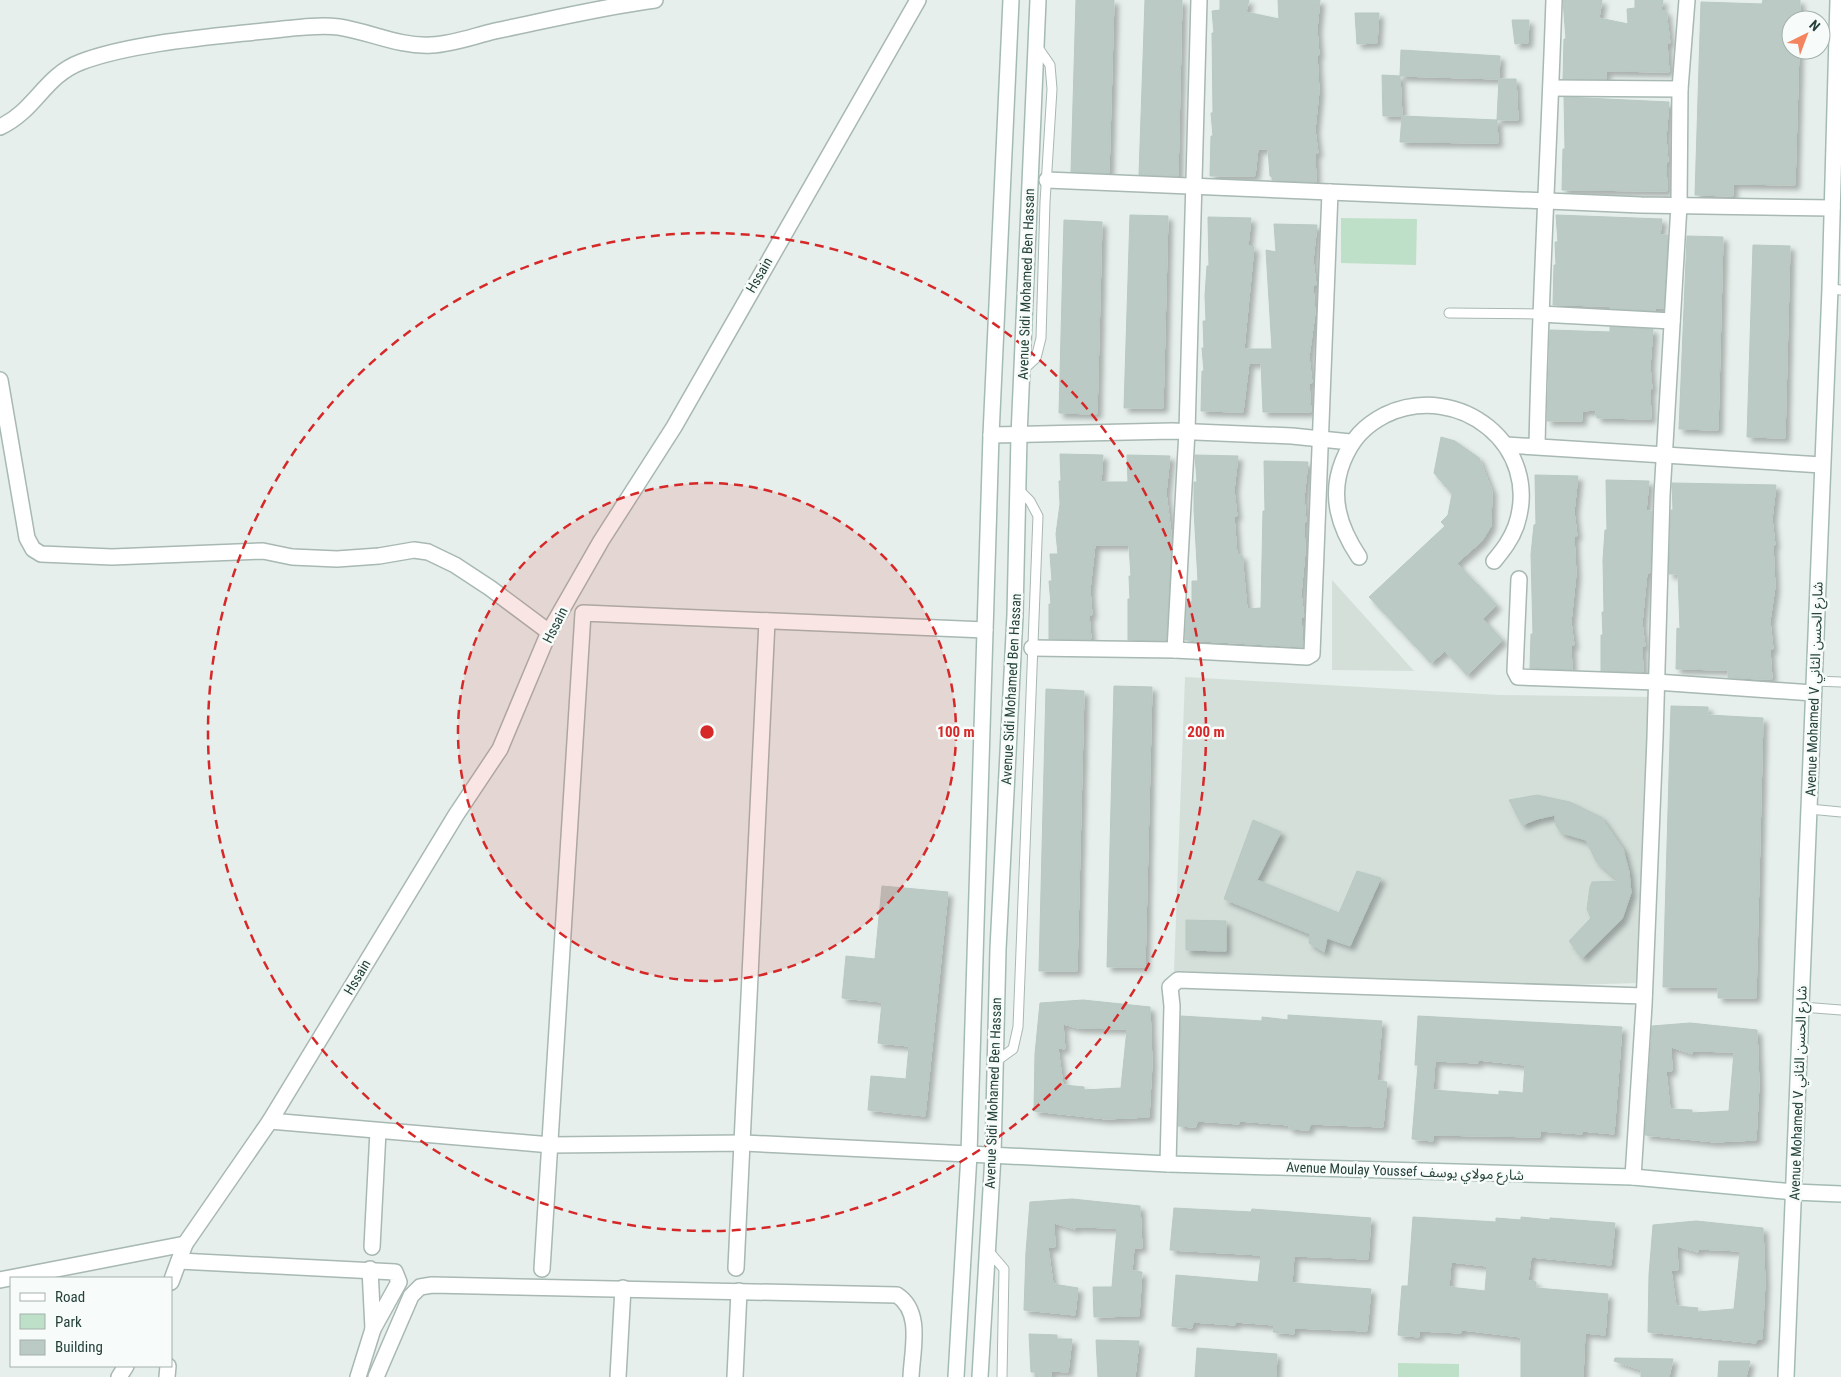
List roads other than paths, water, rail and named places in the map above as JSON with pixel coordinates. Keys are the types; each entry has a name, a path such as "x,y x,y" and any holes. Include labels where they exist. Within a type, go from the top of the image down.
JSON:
{"street":[{"path":"0,127 26,111 55,76 64,69 117,52 176,42 310,26 339,28 398,43 433,45 609,3 655,0"},
{"name":"Hssain","path":"172,1278 186,1244 270,1121 456,815 500,749 549,632 601,541 674,427 918,0"},
{"name":"Avenue Sidi Mohamed Ben Hassan","path":"956,1377 969,1154 991,435 1010,0"},
{"name":"Avenue Sidi Mohamed Ben Hassan","path":"980,1377 986,1248 993,1155 995,1062 1019,490 1019,436 1038,0"},
{"path":"1175,650 1187,432 1192,186 1199,0"},
{"path":"1537,446 1540,314 1547,200 1554,0"},
{"path":"1633,1177 1644,996 1662,495 1678,205 1680,89 1687,0"},
{"name":"Avenue Mohamed V شارع الحسن الثاني","path":"1786,1377 1822,465 1836,290 1832,208 1838,0"},
{"path":"1551,88 1680,89"},
{"path":"1047,180 1678,205 1832,208"},
{"path":"1032,648 1175,650 1307,657 1312,654 1330,192"},
{"path":"1540,314 1672,321"},
{"path":"0,380 28,538 33,549 41,554 112,557 263,551 292,558 337,559 379,556 414,550 428,552 454,565 490,588 549,632"},
{"path":"1359,557 1346,538 1338,517 1336,495 1338,473 1350,442 1374,421 1399,409 1432,404 1462,411 1487,426 1506,445 1515,464 1519,478 1520,506 1516,526 1510,539 1494,561"},
{"path":"991,435 1187,432 1350,442"},
{"path":"1506,445 1822,465"},
{"path":"1519,580 1515,671 1518,677 1814,687"},
{"path":"542,1269 583,613 985,630"},
{"path":"736,1268 744,1143 767,621"},
{"path":"1168,1164 1170,987 1178,980 1644,996"},
{"name":"Avenue Moulay Youssef شارع مولاي يوسف","path":"270,1121 551,1145 744,1143 1168,1164 1633,1177 1794,1192 1841,1194"},
{"path":"372,1247 378,1131"},
{"path":"16,1277 186,1244"},
{"path":"179,1261 391,1270 398,1274 399,1278 373,1329 358,1377"},
{"path":"370,1269 373,1329"},
{"path":"376,1377 408,1301 415,1291 426,1285 897,1295 905,1300 914,1317 911,1377"},
{"path":"618,1377 623,1288"},
{"path":"735,1377 739,1291"}],"lane":[{"path":"1022,370 1036,358 1041,338 1052,89 1050,66 1036,46"},
{"path":"1449,313 1540,314"},
{"path":"995,1062 1013,1049 1018,1027 1038,516 1030,501 1019,490"},
{"path":"1814,687 1841,682"},
{"path":"1809,809 1841,812"},
{"path":"1802,1008 1841,1010"},
{"path":"986,1248 1004,1269 1002,1377"}]}
